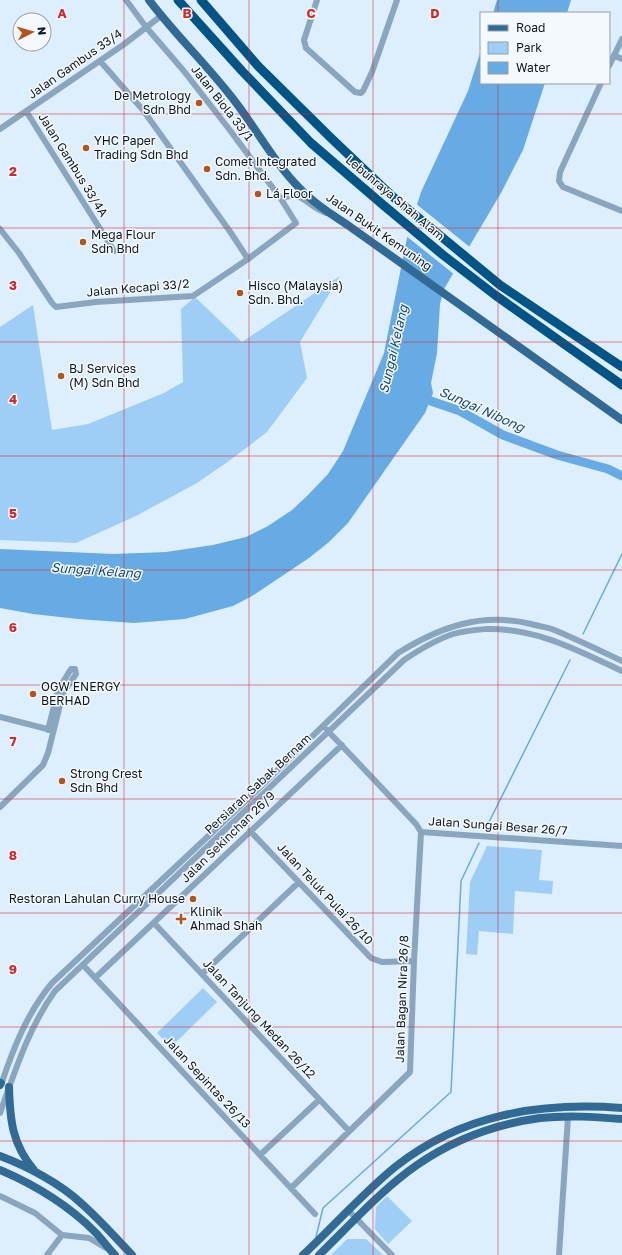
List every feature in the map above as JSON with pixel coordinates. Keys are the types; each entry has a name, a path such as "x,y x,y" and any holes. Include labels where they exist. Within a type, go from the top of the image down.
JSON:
{"highway":[{"name":"Lebuhraya Shah Alam","path":"178,0 311,143 443,255 495,295 622,385"},
{"name":"Lebuhraya Shah Alam","path":"201,0 258,66 392,196 500,285 622,367"}],"main road":[{"name":"Jalan Bukit Kemuning","path":"149,0 231,96 287,174 309,198 622,420"},
{"path":"3,1085 14,1135 21,1153 38,1174"},
{"path":"303,1255 348,1210 395,1167 412,1155 458,1130 478,1122 504,1115 539,1109 571,1106 622,1108"},
{"path":"318,1255 379,1196 417,1166 441,1150 462,1140 498,1127 540,1118 590,1117 622,1119"},
{"path":"0,1156 38,1174 63,1189 82,1203 132,1255"},
{"path":"0,1170 25,1181 65,1207 94,1232 113,1253"}],"street":[{"name":"Jalan Biola 33/1","path":"126,0 146,27 188,76 281,199 296,223"},
{"path":"317,0 304,40 306,48 355,92 361,93 372,72 396,0"},
{"name":"Jalan Gambus 33/4","path":"0,129 100,61 162,16"},
{"path":"610,64 622,39"},
{"path":"614,55 622,59"},
{"path":"100,61 146,115 248,259"},
{"path":"601,84 560,172 559,181 563,187 622,211"},
{"name":"Jalan Gambus 33/4A","path":"26,111 114,251"},
{"path":"281,199 288,195 295,195 319,211 330,214"},
{"name":"Jalan Kecapi 33/2","path":"0,229 19,253 56,307 96,302 193,296 248,259 296,223"},
{"name":"Persiaran Sabak Bernam","path":"0,1113 3,1085 22,1028 40,997 52,983 398,653 426,636 451,626 476,621 502,619 524,622 551,629 622,661"},
{"name":"Persiaran Sabak Bernam","path":"3,1085 45,1004 55,991 404,660 424,646 453,634 477,630 502,629 541,636 622,671"},
{"path":"0,807 42,765 48,753 51,730 58,690 71,669 75,669 76,671 74,677 63,693 51,730"},
{"path":"0,718 51,730"},
{"name":"Jalan Sungai Besar 26/7","path":"323,726 416,824 421,832 622,846"},
{"name":"Jalan Sekinchan 26/9","path":"95,978 250,830 342,745"},
{"name":"Jalan Teluk Pulai 26/10","path":"250,830 371,958 382,962 414,962"},
{"name":"Jalan Bagan Nira 26/8","path":"291,1188 410,1072 421,832"},
{"path":"202,974 299,882"},
{"name":"Jalan Tanjung Medan 26/12","path":"154,923 349,1131"},
{"name":"Jalan Sepintas 26/13","path":"82,965 315,1214"},
{"path":"260,1155 319,1100"},
{"path":"559,1255 568,1117"},
{"path":"0,1196 34,1213 62,1235 89,1238 113,1253"},
{"path":"348,1210 392,1255"},
{"path":"47,1255 62,1235"}],"green space":[{"path":"340,276 300,342 307,378 267,432 197,483 136,516 76,543 0,540 0,327 33,305 52,430 88,424 164,393 183,382 181,309 195,297 242,342"},
{"path":"487,846 542,850 539,880 553,881 552,894 515,891 513,934 479,931 477,955 466,954 470,882"},
{"path":"203,988 217,1002 171,1047 157,1033"},
{"path":"387,1196 412,1221 388,1244 375,1229 376,1207"},
{"path":"347,1239 366,1239 383,1255 331,1255"}],"water":[{"path":"497,0 571,0 567,12 493,12"},
{"name":"Sungai Kelang","path":"480,53 480,84 545,84 523,150 501,193 444,289 440,304 437,353 431,383 433,393 425,413 348,523 329,542 309,558 252,596 233,606 185,619 134,623 33,614 0,608 0,549 114,554 166,552 213,545 246,537 268,526 292,510 328,474 343,451 384,353 408,233 421,192 468,91"}],"pier":[{"path":"415,203 471,248 455,275 405,235"}],"waterway":[{"name":"Sungai Nibong","path":"419,397 460,411 503,435 557,455 608,469 622,476"},
{"path":"583,634 622,554"},
{"path":"486,828 570,660"},
{"path":"316,1237 323,1208 451,1092 461,881 479,843"}],"place":[{"name":"De Metrology Sdn Bhd","path":"199,103"},
{"name":"YHC Paper Trading Sdn Bhd","path":"86,148"},
{"name":"Comet Integrated Sdn. Bhd.","path":"207,169"},
{"name":"Lá Floor","path":"258,194"},
{"name":"Mega Flour Sdn Bhd","path":"83,242"},
{"name":"Hisco (Malaysia) Sdn. Bhd.","path":"240,293"},
{"name":"BJ Services (M) Sdn Bhd","path":"61,376"},
{"name":"OGW ENERGY BERHAD","path":"33,694"},
{"name":"Strong Crest Sdn Bhd","path":"62,781"},
{"name":"Restoran Lahulan Curry House","path":"193,899"},
{"name":"Klinik Ahmad Shah","path":"181,919"}]}
